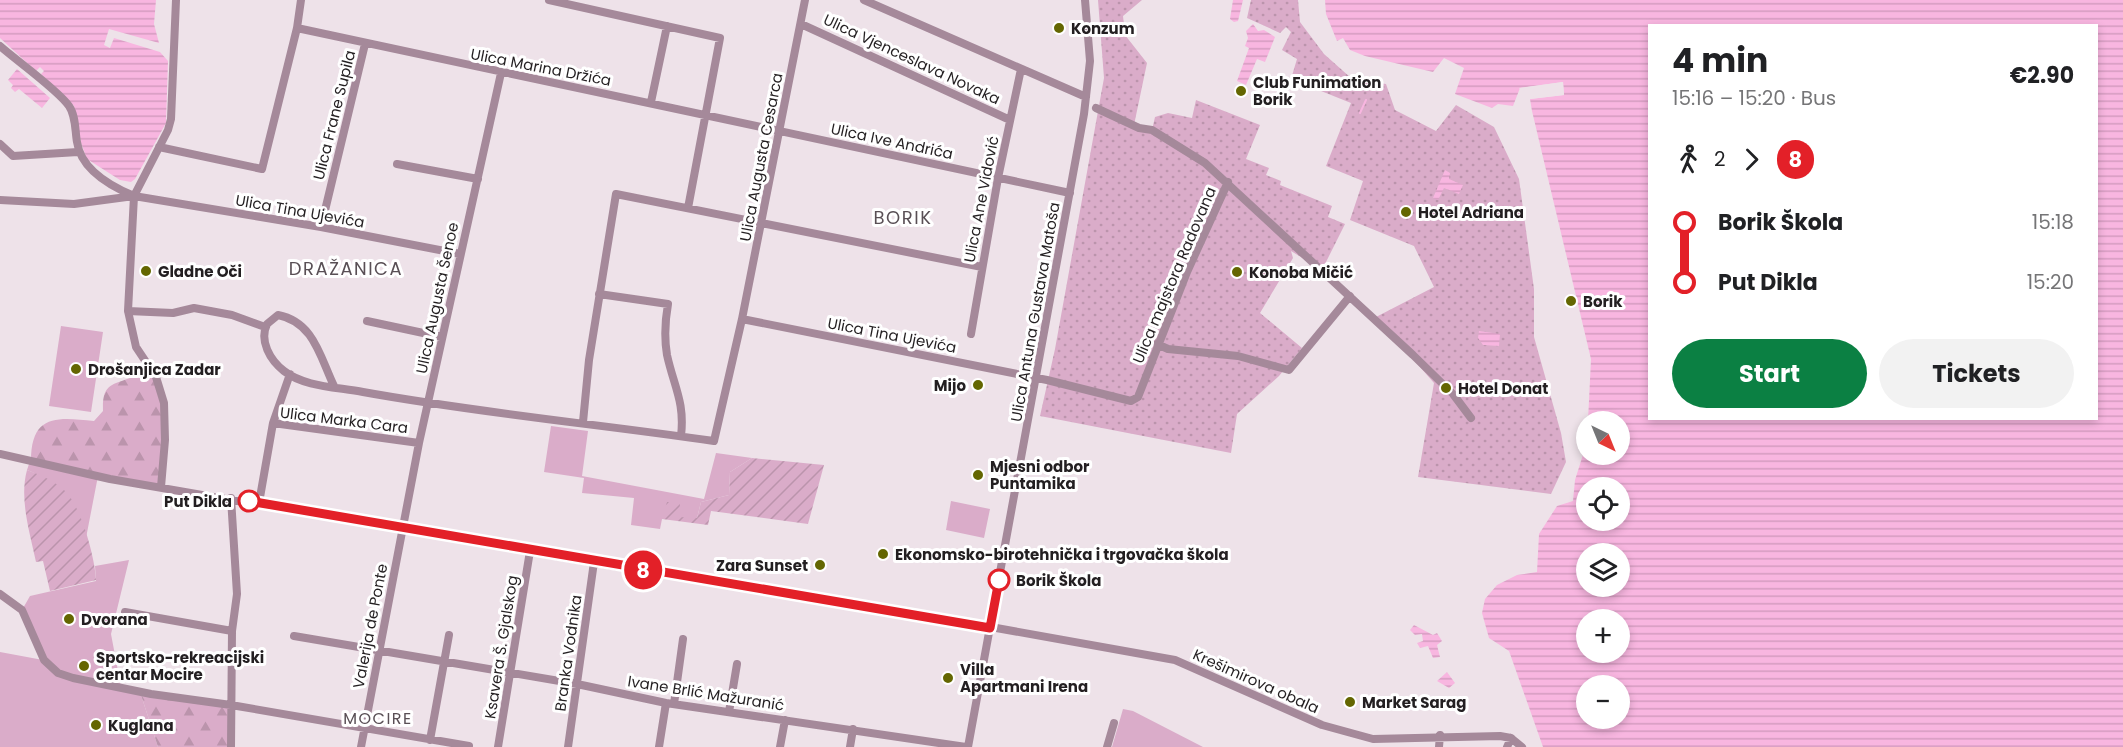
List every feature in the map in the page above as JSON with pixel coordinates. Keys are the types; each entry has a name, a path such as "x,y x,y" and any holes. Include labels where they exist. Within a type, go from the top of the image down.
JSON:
{"street":[{"path":"160,487 165,440 164,403 156,377 136,347 128,311 134,196 171,119 176,0"},
{"path":"159,147 262,170 297,28 301,0"},
{"path":"549,0 579,3 720,38 688,208"},
{"name":"Ulica Augusta Cesarca","path":"681,436 714,441 742,319 805,0"},
{"path":"864,0 1086,97"},
{"name":"Ulica Antuna Gustava Matoša","path":"967,747 1038,378 1086,97 1090,61 1085,0"},
{"name":"Ulica Vjenceslava Novaka","path":"801,24 1010,120"},
{"path":"651,102 668,26"},
{"name":"Ulica Marina Držića","path":"297,28 780,131"},
{"name":"Ulica Frane Supila","path":"321,227 365,44"},
{"path":"0,46 70,108 78,152 96,174 134,196"},
{"name":"Ulica Ane Vidović","path":"971,334 998,178 1021,69"},
{"name":"Ulica Augusta Šenoe","path":"402,529 501,73"},
{"path":"1096,108 1139,128 1152,130 1205,163 1228,182"},
{"name":"Ulica Ive Andrića","path":"780,131 1070,193"},
{"path":"0,144 13,156 78,152"},
{"path":"397,164 478,179"},
{"name":"Ulica majstora Radovana","path":"1038,378 1131,401 1138,397 1157,344 1228,182 1453,394 1471,418"},
{"path":"583,423 599,294 616,194 982,267"},
{"path":"0,200 74,204 134,196"},
{"name":"Ulica Tina Ujevića","path":"134,196 321,227 460,254"},
{"path":"334,386 307,329 291,318 278,315 265,327 264,343 272,358 290,374 305,381 428,404 681,436 683,409 669,365 664,331 668,304 599,294"},
{"path":"1157,344 1168,349 1238,356 1289,370 1350,296"},
{"path":"128,311 173,313 194,308 232,315 265,327"},
{"name":"Ulica Tina Ujevića","path":"742,319 1038,378"},
{"path":"367,321 442,337"},
{"path":"273,423 290,374"},
{"name":"Ulica Marka Cara","path":"259,503 273,423 419,443"},
{"path":"0,454 110,479 594,562 850,602 990,628"},
{"path":"231,498 237,594 232,631 231,747"},
{"name":"Valerija de Ponte","path":"361,747 402,529"},
{"name":"Ksavera Š. Gjalskog","path":"498,747 530,551"},
{"name":"Branka Vodnika","path":"568,747 594,562"},
{"path":"0,594 22,610 44,660 58,673 151,694 231,705 469,746"},
{"path":"125,612 232,631"},
{"name":"Krešimirova obala","path":"990,628 1175,660 1322,725 1372,743 1440,735 1500,735 1511,738"},
{"path":"430,740 449,635"},
{"name":"Ivane Brlić Mažuranić","path":"294,636 443,661 510,675 578,684 670,703 967,747"},
{"path":"659,747 683,639"},
{"path":"729,712 737,664"},
{"path":"780,747 785,720"},
{"path":"1107,747 1114,723"},
{"path":"850,747 853,729"},
{"path":"1439,747 1440,735"},
{"path":"1507,747 1511,738 1521,747"}],"green space":[{"path":"1098,0 1142,0 1123,16 1125,35 1147,63 1134,125 1152,130 1155,117 1168,113 1192,118 1196,100 1260,125 1246,159 1269,168 1266,175 1281,181 1280,185 1332,206 1328,217 1345,224 1322,270 1291,251 1293,258 1260,313 1302,348 1279,376 1237,414 1231,453 1040,416 1055,349 1104,78"},
{"path":"1251,0 1298,0 1300,22 1324,54 1351,78 1386,84 1395,110 1436,131 1456,105 1494,127 1519,179 1534,289 1534,337 1561,433 1566,462 1551,494 1418,477 1434,383 1376,317 1434,287 1414,246 1350,220 1363,181 1326,166 1351,103 1291,79 1297,59 1282,50 1291,32 1286,27 1280,33 1247,18"},
{"name":"Drošanjica Zadar","path":"61,326 103,332 91,412 49,406"},
{"path":"133,377 156,377 164,403 161,487 31,461 32,446 41,427 58,420 94,421 103,411 106,390 114,384"},
{"path":"551,426 588,431 582,476 704,499 716,453 752,458 730,472 729,495 701,502 697,518 662,519 660,529 631,525 634,498 582,493 584,478 544,472"},
{"path":"752,458 824,465 808,524 711,511 708,525 662,519 667,502 680,503 679,517 697,518 701,502 729,495 730,472"},
{"path":"30,461 98,476 86,538 72,504 51,482 27,470"},
{"path":"27,470 58,485 73,501 87,535 96,580 50,591 43,561 36,562 28,528 24,493"},
{"path":"951,501 990,509 984,538 946,530"},
{"path":"129,560 111,634 121,687 140,692 158,747 0,747 0,652 43,660 22,610 30,596 96,581 95,566"},
{"path":"140,692 231,705 231,747 158,747"},
{"path":"1123,709 1133,711 1203,747 1112,747"}],"shaded area":[{"path":"0,0 156,0 154,24 159,43 109,29 104,45 110,48 114,38 160,52 168,61 166,123 135,179 131,182 120,180 87,159 81,143 74,106 41,74 44,71 40,67 36,71 0,38"},
{"path":"1233,0 1243,0 1238,21 1234,22 1230,19"},
{"path":"1325,0 2123,0 2123,747 1543,747 1509,651 1489,638 1482,613 1485,599 1497,585 1517,575 1537,572 1539,534 1557,506 1573,501 1575,480 1580,465 1630,465 1630,411 1588,411 1591,359 1532,111 1530,99 1564,95 1563,82 1520,88 1513,106 1498,104 1492,108 1455,94 1464,68 1444,58 1433,72 1365,56 1350,50 1343,38 1337,41 1326,14"},
{"path":"1253,24 1258,31 1264,30 1275,37 1265,62 1257,59 1246,85 1237,81 1249,48 1245,46 1248,38 1246,31"},
{"path":"17,69 50,98 42,108 19,89 15,92 11,88 13,85 8,80"},
{"path":"1445,170 1450,173 1449,179 1463,185 1459,194 1444,188 1438,200 1433,198"},
{"path":"1479,331 1500,334 1499,346 1483,345 1478,338"},
{"path":"1414,625 1433,635 1437,633 1442,641 1437,645 1440,657 1433,658 1428,646 1420,648 1417,643 1423,641 1422,634 1415,635 1410,630"},
{"path":"1447,672 1455,683 1449,688 1437,681"}],"pier":[{"path":"1563,82 1564,95 1530,99 1528,97 1561,92 1560,85 1522,91 1519,88"}],"waterway":[{"path":"1360,113 1366,100"}],"bus line":[{"name":"8","path":"249,501 614,566 850,602 990,628 999,580"}],"place":[{"name":"Konzum","path":"1059,28"},
{"name":"Club Funimation Borik","path":"1241,91"},
{"name":"Hotel Adriana","path":"1406,212"},
{"name":"Gladne Oči","path":"146,271"},
{"name":"Konoba Mičić","path":"1237,272"},
{"name":"Borik","path":"1571,301"},
{"name":"Drošanjica Zadar","path":"76,369"},
{"name":"Mijo","path":"978,385"},
{"name":"Hotel Donat","path":"1446,388"},
{"name":"Mjesni odbor Puntamika","path":"978,475"},
{"name":"Put Dikla","path":"249,501"},
{"name":"Ekonomsko-birotehnička i trgovačka škola","path":"883,554"},
{"name":"Zara Sunset","path":"820,565"},
{"name":"Borik Škola","path":"999,580"},
{"name":"Dvorana","path":"69,619"},
{"name":"Sportsko-rekreacijski centar Mocire","path":"84,666"},
{"name":"Villa Apartmani Irena","path":"948,678"},
{"name":"Market Sarag","path":"1350,702"},
{"name":"Kuglana","path":"96,725"}],"district":[{"name":"BORIK","path":"903,217"},
{"name":"DRAŽANICA","path":"346,268"},
{"name":"MOCIRE","path":"378,718"}]}
